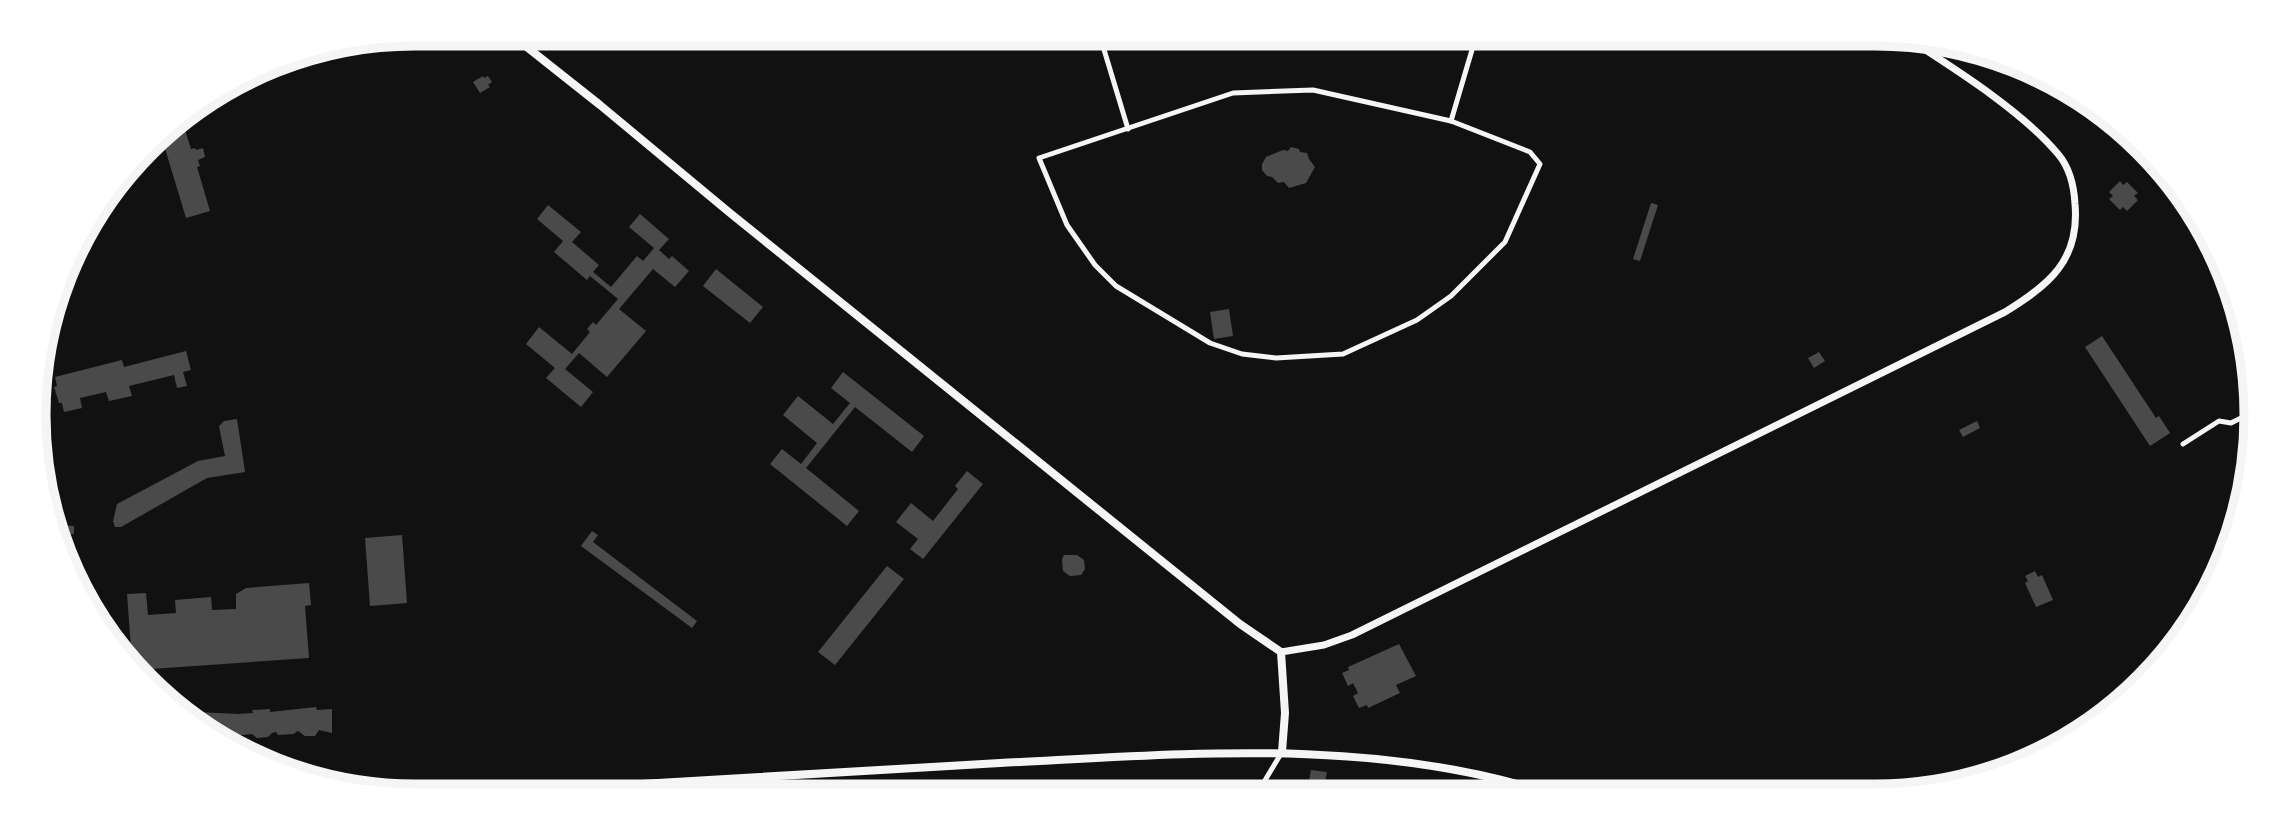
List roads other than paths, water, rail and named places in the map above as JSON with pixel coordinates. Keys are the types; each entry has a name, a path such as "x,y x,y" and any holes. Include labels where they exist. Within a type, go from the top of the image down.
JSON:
{"main road":[{"path":"525,46 1240,624 1281,652 1324,645 1352,635 2005,312 2042,287 2063,265 2075,236 2077,218 2074,186 2059,155 2020,119 1971,80 1924,49"},
{"path":"1281,652 1285,713 1282,752"},
{"path":"632,784 831,772 1282,752 1426,764 1517,784"}],"street":[{"path":"1103,46 1128,129"},
{"path":"1451,121 1473,46"},
{"path":"1313,90 1451,121 1530,152 1540,164 1505,242 1451,296 1417,320 1343,354 1276,358 1242,354 1210,343 1116,286 1095,265 1067,225 1040,158 1128,129 1233,93 1313,90"},
{"path":"2183,444 2220,421 2231,423 2244,419"},
{"path":"1263,784 1282,752"}]}
